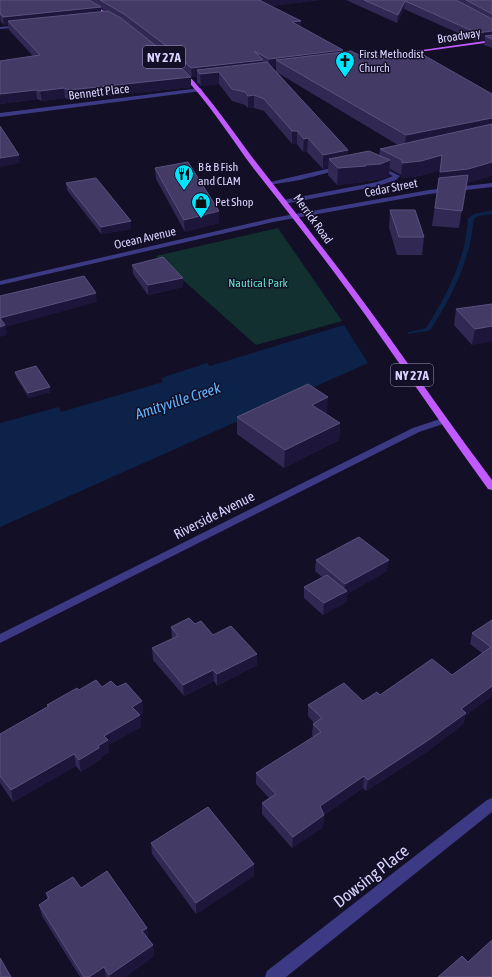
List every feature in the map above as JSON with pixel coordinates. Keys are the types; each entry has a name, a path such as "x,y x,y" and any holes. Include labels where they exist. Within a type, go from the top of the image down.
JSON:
{"main road":[{"path":"81,0 117,20"},
{"name":"Broadway","path":"368,58 443,49 492,41"},
{"name":"Merrick Road","path":"178,68 194,80 238,145 284,202 380,330 429,399 443,422 492,487"}],"street":[{"path":"98,17 111,16"},
{"path":"0,28 28,25"},
{"name":"Bennett Place","path":"0,115 200,90"},
{"path":"284,202 378,184 394,179 397,176 372,164"},
{"path":"269,183 300,178 345,167"},
{"name":"Cedar Street","path":"295,218 419,194 476,188 492,184"},
{"name":"Ocean Avenue","path":"0,283 273,220 295,218"},
{"name":"Riverside Avenue","path":"0,639 416,430 443,422"},
{"name":"Dowsing Place","path":"273,977 492,804"}],"green space":[{"name":"Nautical Park","path":"278,228 342,321 256,345 156,256"}],"water":[{"path":"344,325 368,363 0,527 0,423 59,407 61,412 163,382 161,378 207,363 210,366"}],"building":[{"path":"0,0 89,0 101,7 3,17 0,14"},
{"path":"100,0 259,0 301,21 292,22 343,50 269,59 254,51 263,60 191,68 176,53 124,14"},
{"path":"364,0 456,0 492,19 492,31 477,33 405,1 398,15"},
{"path":"466,0 492,0 492,14"},
{"path":"108,11 121,18 170,57 191,77 69,90 64,88 0,94 0,61 40,55 8,21"},
{"path":"492,35 492,39 485,36"},
{"path":"351,51 363,57 420,53 492,94 492,118 406,135 276,60"},
{"path":"267,62 348,150 323,155 308,138 304,139 297,131 292,131 264,99 254,95 248,96 245,92 232,89 219,72 200,74 197,70"},
{"path":"492,124 492,162 468,169 440,172 442,155 421,161 402,163 402,160 380,149"},
{"path":"0,126 19,155 0,158"},
{"path":"369,151 390,160 380,164 338,168 329,159"},
{"path":"188,162 219,211 184,220 155,168"},
{"path":"468,175 462,211 435,208 439,178"},
{"path":"96,178 131,221 101,227 66,183"},
{"path":"390,210 415,210 424,237 399,237"},
{"path":"163,257 183,278 148,285 132,265"},
{"path":"84,276 96,293 0,318 0,296"},
{"path":"492,304 492,326 475,329 456,309"},
{"path":"0,318 5,325 0,327"},
{"path":"36,366 50,387 28,393 15,372"},
{"path":"308,384 328,397 312,405 340,423 285,450 237,417"},
{"path":"359,537 389,560 345,584 316,560"},
{"path":"327,575 347,591 324,603 304,587"},
{"path":"189,618 195,624 201,621 213,635 231,626 257,654 217,674 213,670 183,685 152,648 178,636 171,627"},
{"path":"492,620 492,686 461,709 466,713 430,739 368,780 364,776 320,806 324,815 293,837 262,803 276,794 256,773 321,732 313,724 322,718 308,705 344,683 363,701 377,692 380,695 432,659 452,675 491,647 472,633"},
{"path":"96,680 102,687 111,681 117,687 126,683 142,701 132,707 140,715 104,736 108,740 98,746 99,748 79,760 74,754 11,790 0,776 0,734 77,688 79,690"},
{"path":"208,807 254,864 196,903 151,843"},
{"path":"107,871 147,928 142,931 153,945 109,975 104,967 89,977 84,977 39,905 49,898 46,893 73,877 81,888"},
{"path":"492,940 492,977 438,977 462,956 468,962"},
{"path":"0,958 11,977 0,977"}],"waterway":[{"name":"Amityville Creek","path":"410,333 428,329 445,301 463,259 468,241 471,218 476,215 492,212"}],"place":[{"name":"First Methodist Church","path":"345,78"},
{"name":"B & B Fish and CLAM","path":"184,191"},
{"name":"Pet Shop","path":"201,219"}]}
